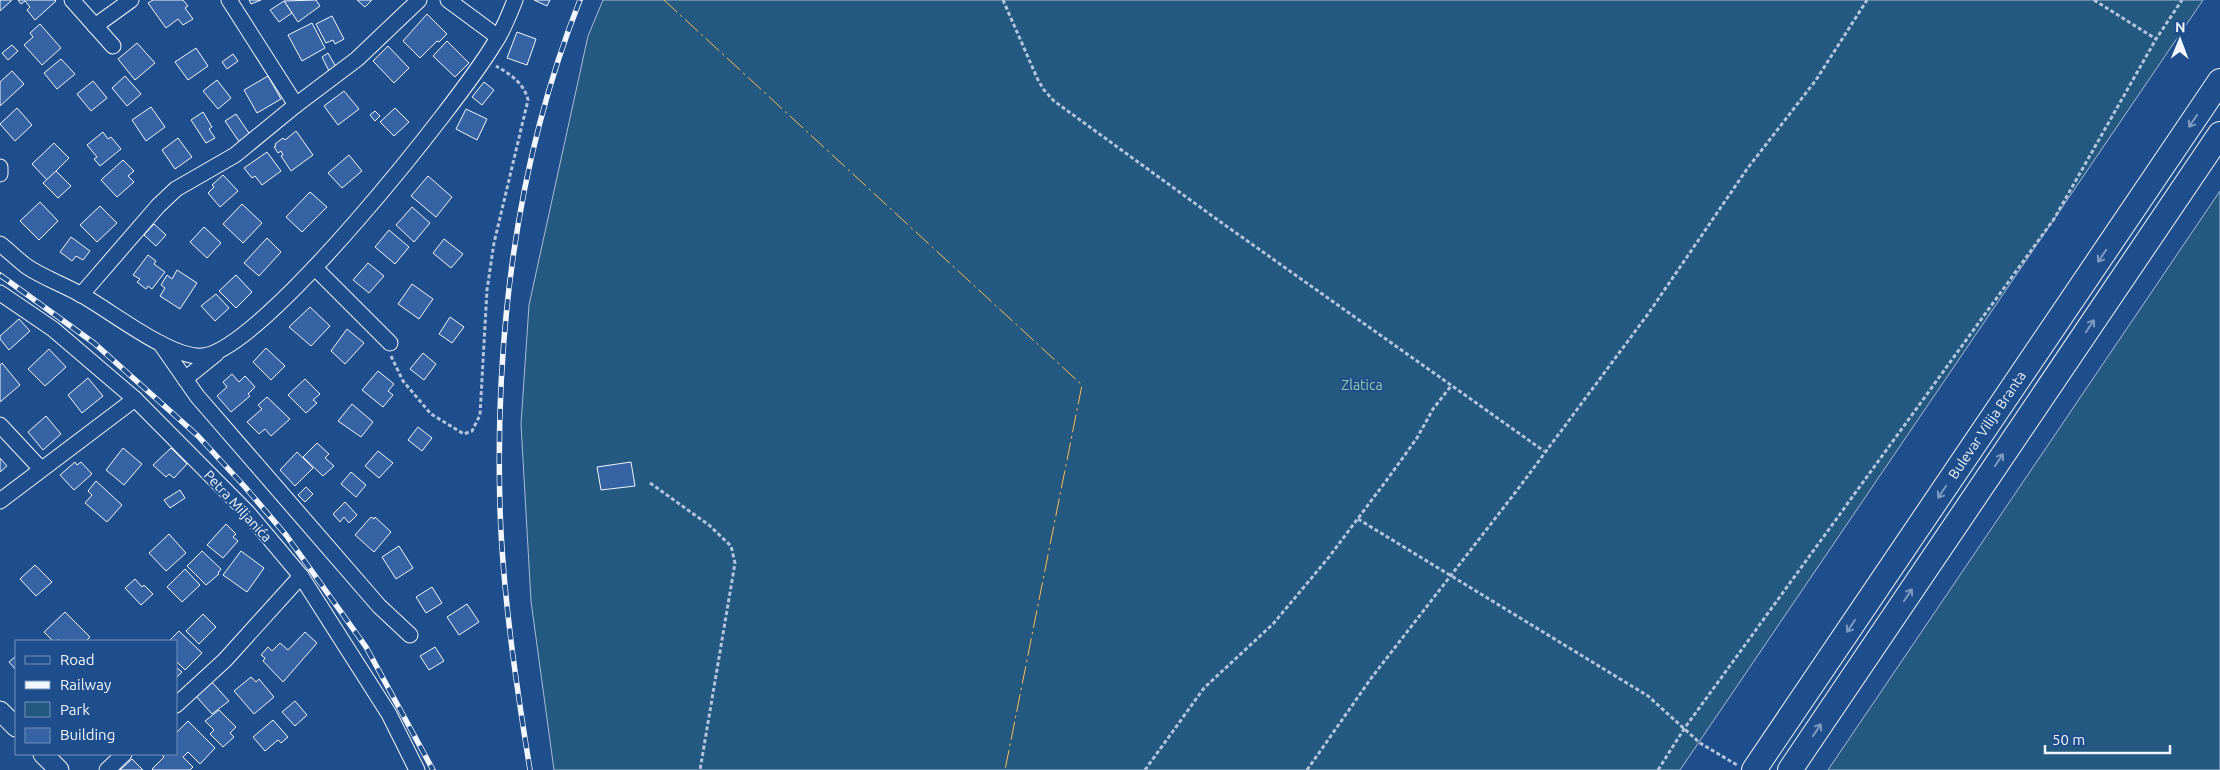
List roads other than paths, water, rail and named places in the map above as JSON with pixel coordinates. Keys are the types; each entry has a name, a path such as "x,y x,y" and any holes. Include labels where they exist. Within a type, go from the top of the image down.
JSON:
{"main road":[{"name":"Bulevar Vilija Branta","path":"1748,769 2220,81"},
{"path":"1790,770 2220,134"}],"street":[{"path":"72,0 113,46"},
{"path":"95,26 131,0"},
{"path":"229,0 296,105"},
{"path":"81,294 158,206 176,189 235,155 296,105 357,59 419,0"},
{"path":"448,0 498,37"},
{"path":"185,379 264,317 315,268 424,141 484,59 498,37 515,0"},
{"path":"0,167 0,174"},
{"path":"0,244 26,266 81,294 159,342 188,355 206,356 219,352"},
{"path":"315,268 390,343"},
{"name":"Petra Miljanića","path":"0,293 53,329 135,399 248,513 300,576 389,714 417,770"},
{"path":"159,342 197,396 379,606 410,635"},
{"path":"0,500 135,399"},
{"path":"0,425 41,469"},
{"path":"178,703 225,660 300,576"},
{"path":"0,711 15,726"},
{"path":"44,755 59,770"},
{"path":"107,770 123,755"}],"railway":[{"path":"530,770 511,640 504,574 500,509 499,444 501,380 514,250 525,186 540,123 558,61 580,0"},
{"path":"0,275 94,343 198,436 245,487 286,535 366,647 433,770"}],"park label":[{"name":"Zlatica","path":"1362,385"}]}
